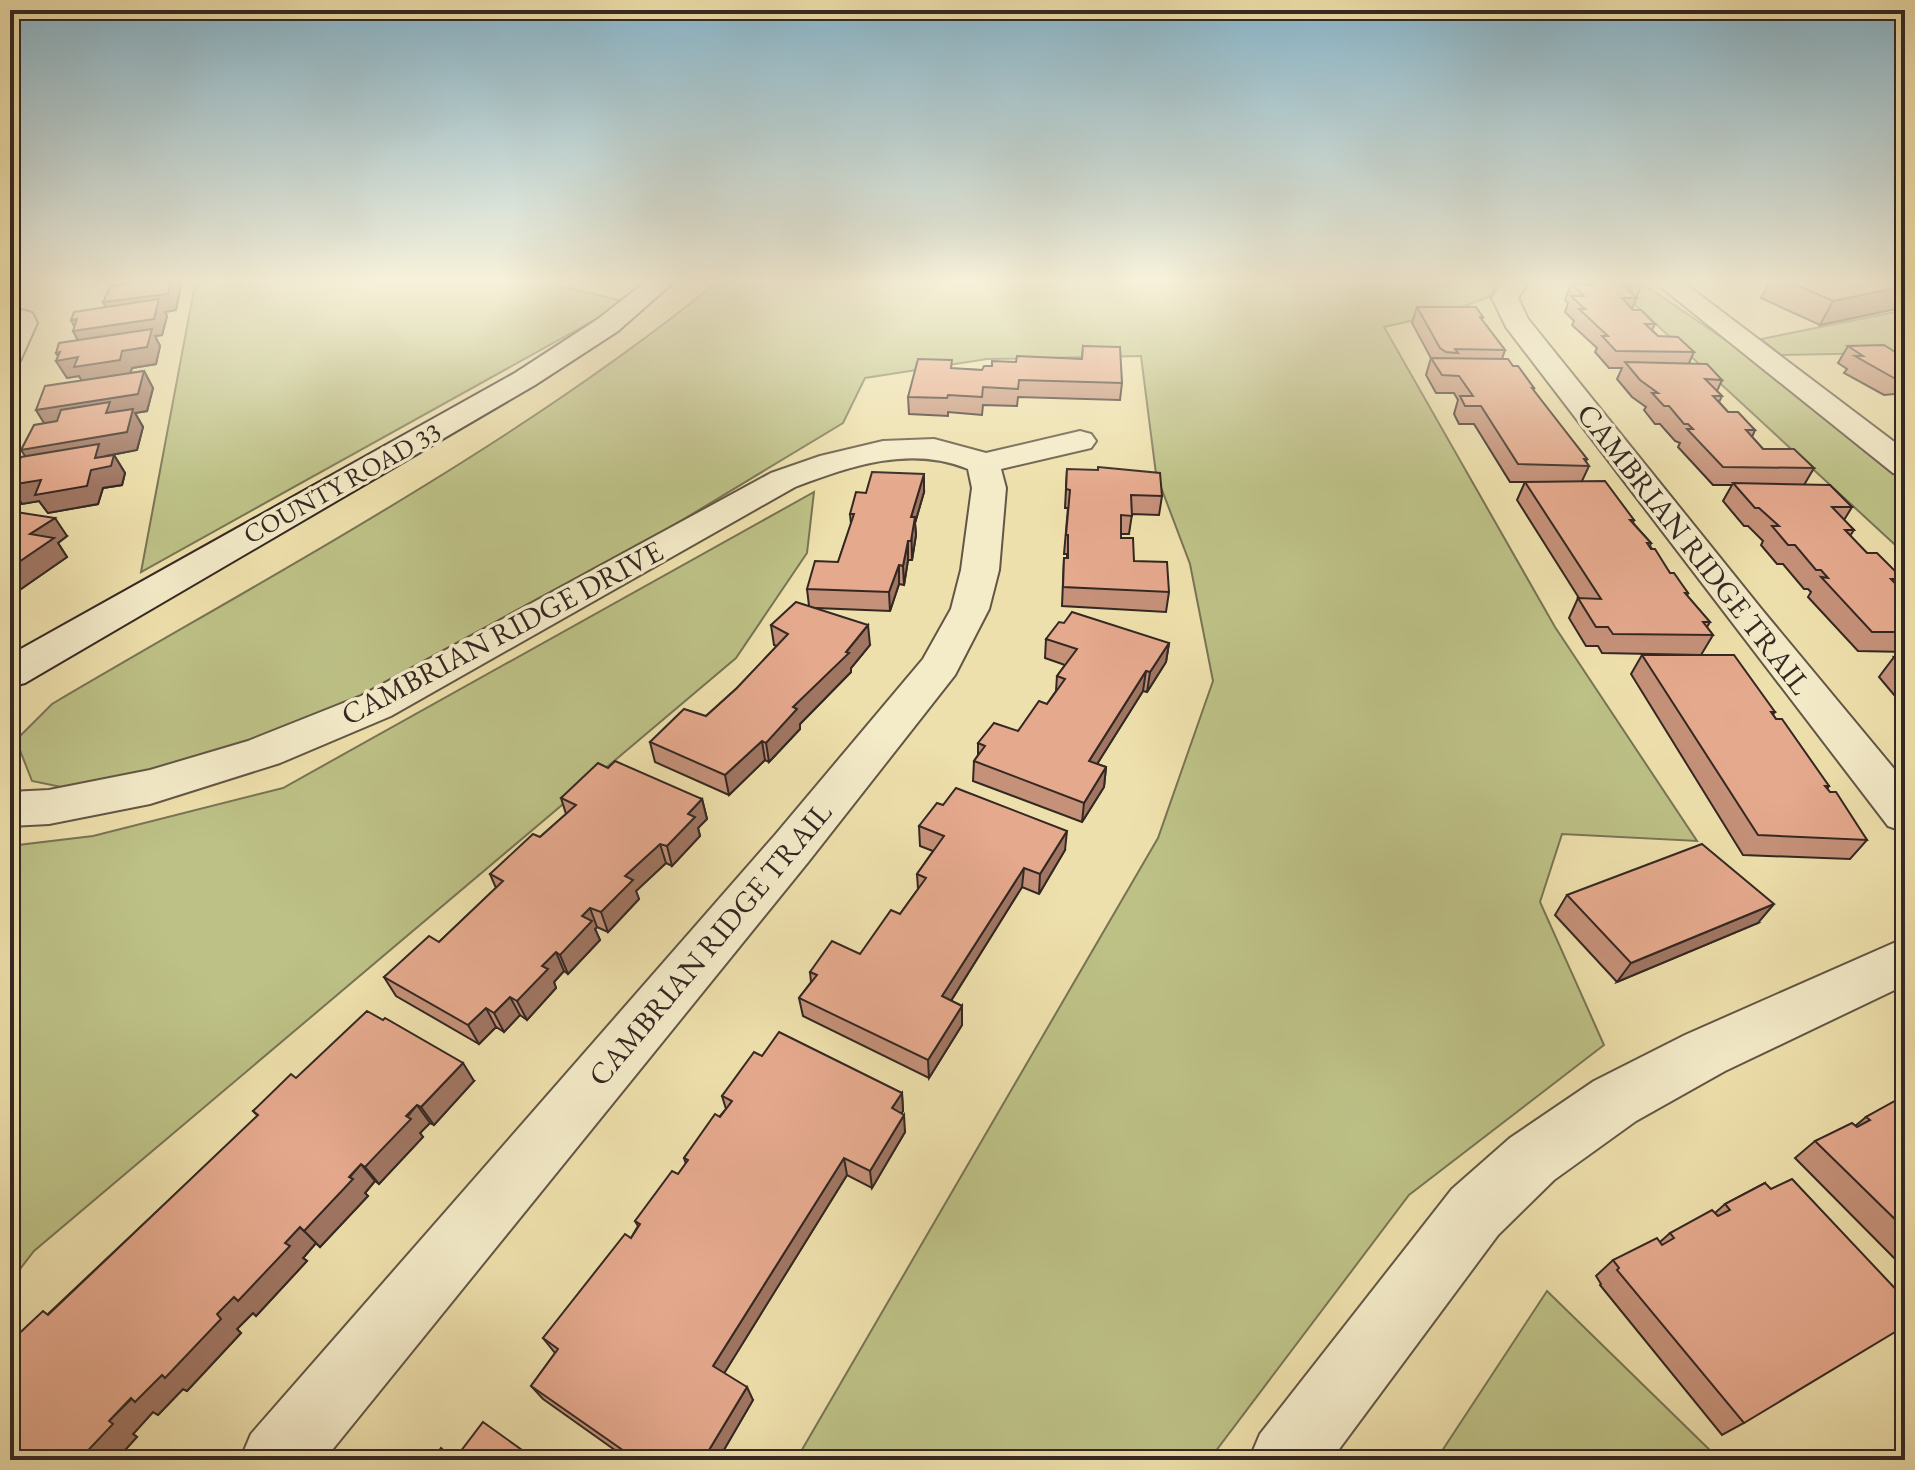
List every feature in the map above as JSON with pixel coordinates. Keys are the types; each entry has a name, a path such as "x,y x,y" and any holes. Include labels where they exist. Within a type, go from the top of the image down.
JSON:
{"street":[{"name":"COUNTY ROAD 33","path":"10,673 525,379 573,348"},
{"name":"CAMBRIAN RIDGE TRAIL","path":"1536,348 1905,814"},
{"path":"1752,348 1905,466"},
{"path":"983,463 1080,441"},
{"name":"CAMBRIAN RIDGE DRIVE","path":"10,809 101,799 165,783 264,752 376,706 783,480 810,470 862,455 918,448 953,450 983,463"},
{"name":"CAMBRIAN RIDGE TRAIL","path":"277,1460 792,848 940,666 970,609 980,570 989,488 983,463"},
{"path":"1286,1460 1475,1212 1532,1159 1615,1101 1705,1053 1905,960"}],"green space":[{"path":"183,348 545,348 141,572"},
{"path":"632,348 1396,348 1555,627 1697,841 1562,834 1540,902 1604,1045 1409,1195 1209,1460 796,1460 1158,838 1213,681 1190,564 1156,474 1141,356 987,359 865,378 843,423 439,667 247,743 140,777 66,788 32,781 16,740 52,704 395,504 562,397"},
{"path":"1681,348 1737,348 1905,479 1905,554"},
{"path":"1772,348 1905,348 1905,356 1888,353 1781,355"},
{"path":"814,492 807,553 736,658 34,1251 10,1282 10,846 93,836 283,788"},
{"path":"1547,1291 1720,1460 1436,1460"}],"building":[{"path":"58,348 143,348 122,351 120,360 74,367 78,357 56,361 60,352 56,353"},
{"path":"1083,348 1120,348 1122,383 1019,380 1018,389 983,387 982,397 908,397 918,359 952,360 951,368 982,370 984,366 992,366 992,361 1016,362 1017,356 1082,359"},
{"path":"1440,348 1505,350 1455,349 1458,353"},
{"path":"1613,348 1689,348 1694,352 1616,351"},
{"path":"1850,348 1888,348 1905,355 1905,377 1894,378 1855,356 1863,356"},
{"path":"1431,358 1508,359 1513,366 1518,366 1587,459 1584,459 1589,466 1518,464 1481,406 1465,406 1460,396 1473,396 1459,376 1442,375"},
{"path":"1625,362 1707,364 1722,380 1705,379 1722,396 1713,396 1728,412 1738,412 1755,430 1746,430 1763,449 1794,449 1814,468 1723,467 1687,429 1693,429 1684,424 1669,406 1664,406 1652,393 1658,393 1640,380"},
{"path":"144,371 138,394 36,410 45,386"},
{"path":"110,402 106,413 133,409 127,432 21,450 34,425 57,421 61,410"},
{"path":"99,444 95,458 114,455 111,466 91,470 87,486 35,495 41,480 10,485 21,457"},
{"path":"1098,467 1160,473 1162,496 1131,495 1132,516 1121,515 1121,538 1133,538 1134,561 1167,562 1169,592 1063,587 1064,558 1068,558 1066,535 1070,490 1066,489 1067,469 1098,470"},
{"path":"872,472 924,474 911,517 915,517 911,541 908,541 903,566 899,565 889,592 807,589 815,561 838,562 854,514 850,514 856,492 866,493"},
{"path":"1605,481 1634,520 1630,520 1651,543 1647,543 1651,549 1655,549 1670,573 1674,573 1688,593 1685,593 1710,622 1703,622 1713,635 1613,634 1608,627 1596,627 1578,598 1601,599 1525,482"},
{"path":"1733,483 1830,485 1852,507 1832,507 1854,530 1845,530 1867,553 1877,553 1903,579 1891,579 1905,594 1905,632 1872,632 1821,577 1828,578 1821,570 1816,570 1795,545 1788,545 1772,526 1779,526 1755,508"},
{"path":"16,512 55,518 30,534 54,538 10,568 10,516"},
{"path":"796,602 868,625 846,652 849,653 793,707 797,709 766,743 762,741 725,775 650,742 684,709 706,716 737,688 788,634 771,625"},
{"path":"1072,612 1169,643 1150,672 1146,671 1089,761 1106,767 1084,803 974,761 985,746 978,743 994,723 1018,731 1039,701 1047,704 1065,679 1057,676 1077,649 1046,639 1059,622 1064,623"},
{"path":"1642,655 1734,655 1775,712 1771,712 1776,719 1782,719 1829,786 1825,786 1830,792 1836,792 1867,840 1758,835"},
{"path":"1894,657 1905,658 1905,670"},
{"path":"615,761 702,799 688,814 695,817 667,846 660,844 625,876 633,880 601,912 590,908 582,916 592,921 560,955 556,952 542,966 548,969 517,1001 510,997 494,1013 486,1008 468,1025 384,977 429,936 439,942 503,881 490,874 533,834 540,837 576,805 561,798 598,763 608,768"},
{"path":"956,788 1067,831 1040,874 1024,868 942,996 962,1006 928,1060 799,998 817,975 810,972 832,941 860,954 891,910 900,914 926,878 917,874 944,836 919,826 937,803 943,805"},
{"path":"1702,844 1774,904 1631,963 1567,895"},
{"path":"367,1011 383,1020 385,1018 463,1063 421,1107 417,1105 406,1116 411,1119 365,1167 361,1164 349,1177 353,1179 304,1231 300,1227 285,1243 290,1246 238,1301 234,1297 217,1314 221,1319 165,1378 162,1375 135,1402 131,1398 109,1421 113,1424 79,1460 14,1460 10,1456 10,1342 43,1311 48,1315 258,1115 253,1111 291,1074 296,1078"},
{"path":"779,1032 902,1093 892,1108 904,1115 870,1171 844,1158 713,1366 747,1387 703,1460 637,1460 531,1386 558,1349 543,1338 625,1234 631,1238 640,1224 635,1221 672,1171 678,1174 688,1160 684,1158 715,1114 720,1117 732,1101 722,1096 754,1052 762,1056"},
{"path":"1902,1097 1905,1100 1905,1229 1815,1141 1852,1123 1857,1127 1870,1120 1866,1117"},
{"path":"1792,1179 1905,1299 1905,1326 1744,1423 1617,1270 1619,1268 1613,1260 1657,1238 1662,1245 1674,1238 1670,1233 1712,1210 1718,1216 1730,1210 1725,1204 1765,1183 1771,1189"},
{"path":"483,1422 536,1460 454,1460"},
{"path":"441,1448 454,1460 432,1460"}]}
